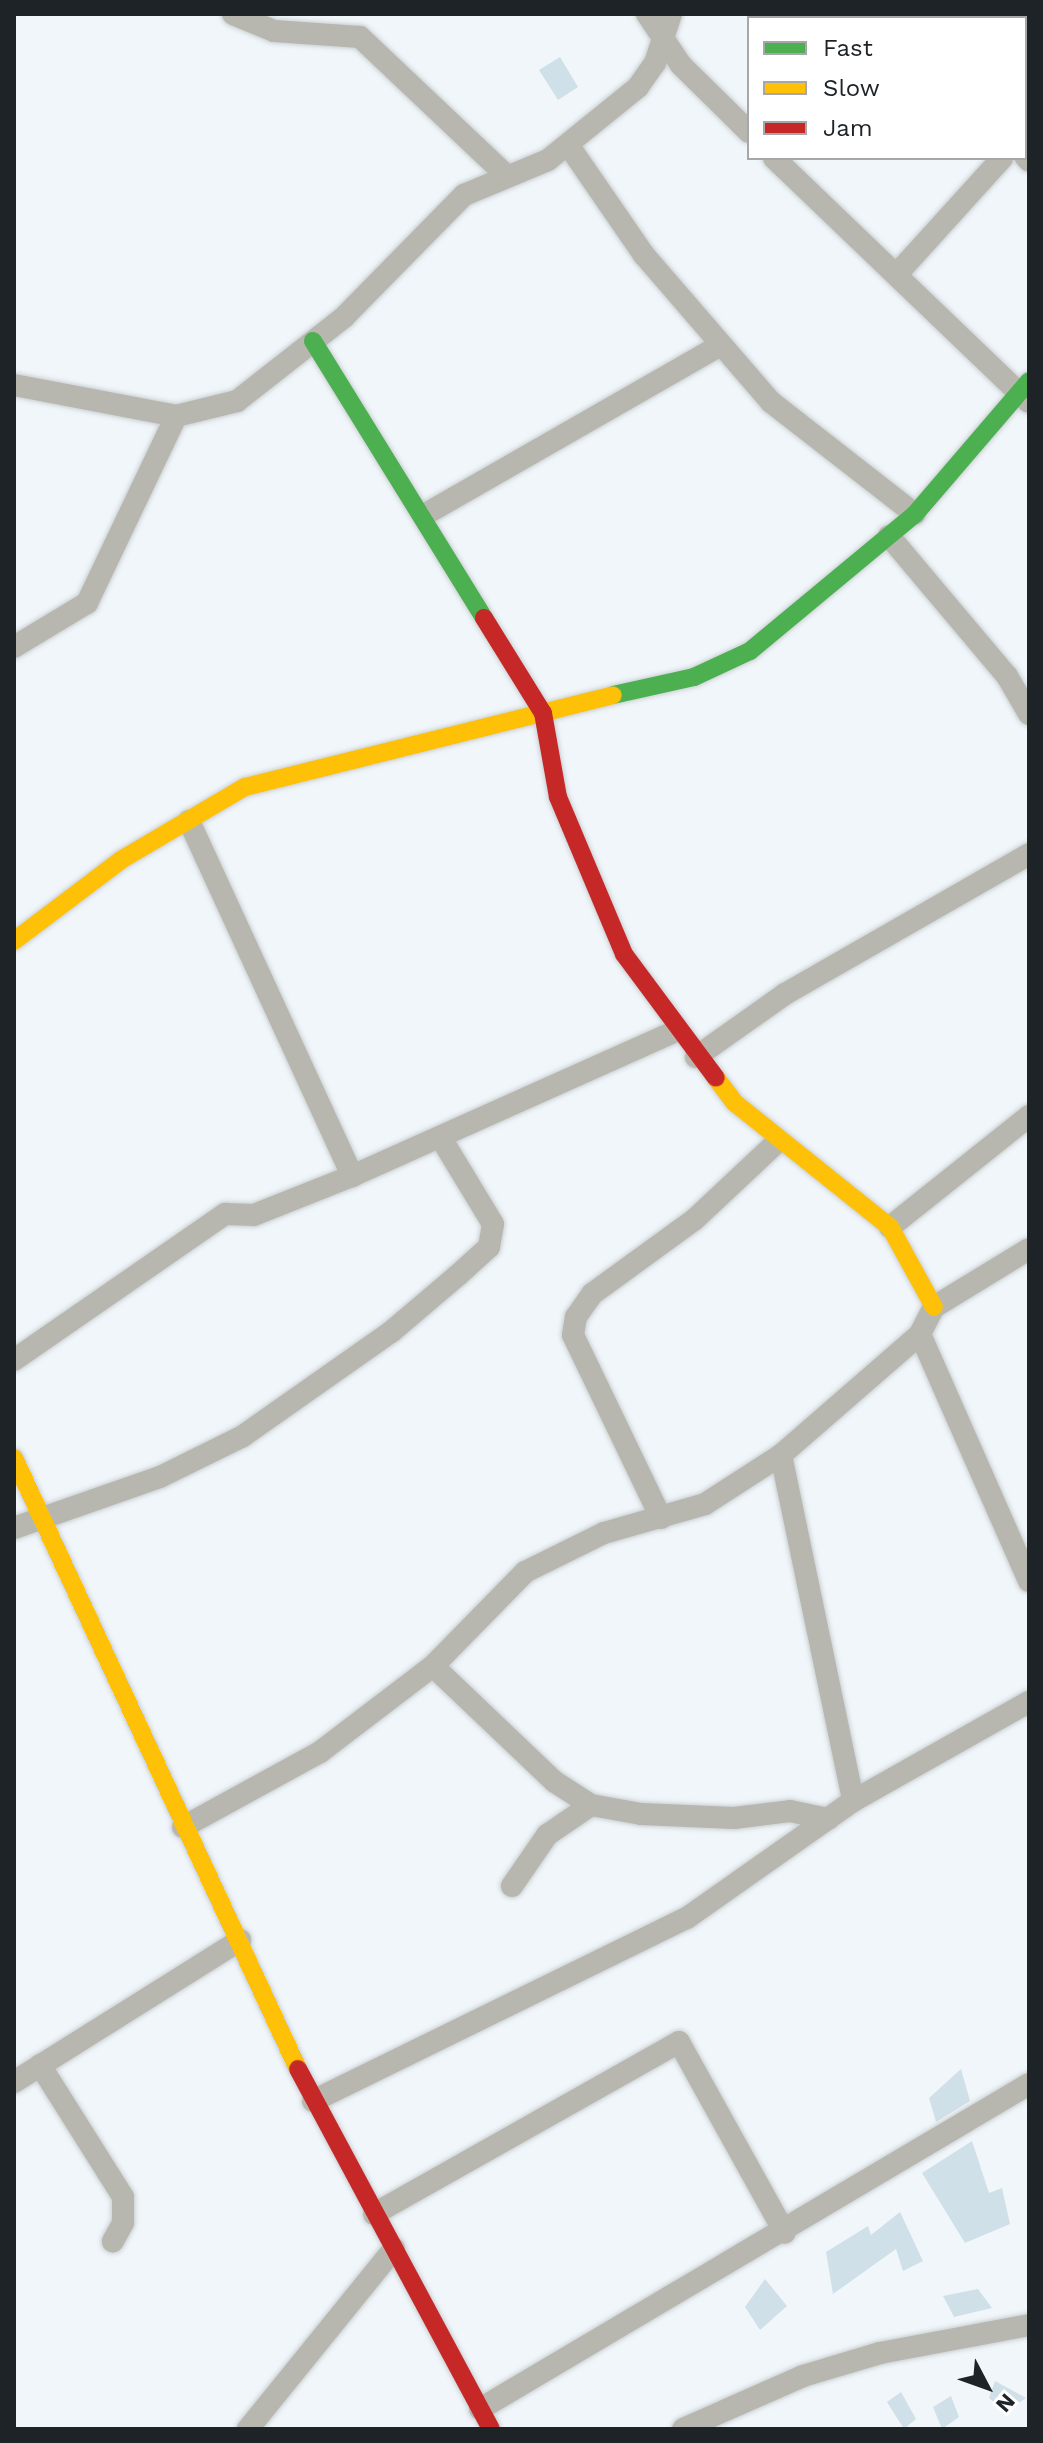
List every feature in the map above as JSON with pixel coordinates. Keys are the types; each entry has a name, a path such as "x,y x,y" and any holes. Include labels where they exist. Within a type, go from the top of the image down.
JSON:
{"street":[{"path":"233,14 274,31 360,37 506,175"},
{"path":"647,14 659,37 747,130"},
{"path":"14,385 176,416 237,401 313,341 436,217 506,175 569,146 638,87 655,63 659,37 671,14"},
{"path":"569,146 644,255 771,402 915,514"},
{"path":"14,941 121,860 245,787 341,757 694,677 750,651 915,514 1024,392 776,160"},
{"path":"897,274 1000,160"},
{"path":"313,341 424,515 543,713 558,797 598,901 676,1031 696,1057 777,1142 890,1227 934,1307"},
{"path":"424,515 721,345"},
{"path":"14,647 87,603 176,416"},
{"path":"889,536 1007,676 1029,714"},
{"path":"189,821 352,1176"},
{"path":"696,1057 785,994 1029,854"},
{"path":"14,1360 225,1214 254,1215 352,1176 676,1031"},
{"path":"890,1227 1029,1116"},
{"path":"14,1528 42,1515 160,1477 243,1436 391,1332 489,1247 493,1224 441,1138"},
{"path":"661,1518 573,1335 576,1317 592,1294 694,1220 777,1142"},
{"path":"183,1827 320,1752 433,1666 525,1572 604,1533 705,1504 781,1455 920,1334 934,1307 1029,1249"},
{"path":"920,1334 1029,1581"},
{"path":"781,1455 853,1801"},
{"path":"14,1458 313,2101 486,2419 1029,2084"},
{"path":"433,1666 555,1782 591,1805 641,1814 734,1818 790,1811 828,1819"},
{"path":"313,2101 687,1918 853,1801 1029,1702"},
{"path":"512,1886 547,1835 591,1805"},
{"path":"14,2082 240,1940"},
{"path":"374,2214 679,2042 785,2233"},
{"path":"40,2065 123,2197 123,2223 113,2241"},
{"path":"248,2429 394,2249"},
{"path":"683,2429 868,2356 1029,2325"}],"building":[{"path":"560,57 578,87 558,100 539,70"},
{"path":"961,2069 970,2101 936,2122 929,2098"},
{"path":"972,2141 989,2193 1002,2188 1010,2224 965,2243 922,2173"},
{"path":"900,2212 923,2261 903,2271 896,2249 833,2294 826,2252 868,2226 871,2235"},
{"path":"765,2279 787,2306 760,2330 745,2307"},
{"path":"978,2289 992,2308 954,2317 943,2296"},
{"path":"995,2381 1026,2398 1005,2412 989,2398"},
{"path":"901,2392 916,2419 904,2429 887,2402"},
{"path":"951,2396 959,2417 942,2429 933,2407"}],"traffic: fast":[{"path":"313,341 484,618"},
{"path":"613,695 694,677 750,651 915,514 1029,381"}],"traffic: slow":[{"path":"14,941 121,860 245,787 613,695"},
{"path":"716,1078 735,1103 890,1227 934,1307"},
{"path":"14,1458 298,2069"}],"traffic: jam":[{"path":"484,618 543,713 558,797 624,954 716,1078"},
{"path":"298,2069 491,2429"}]}
